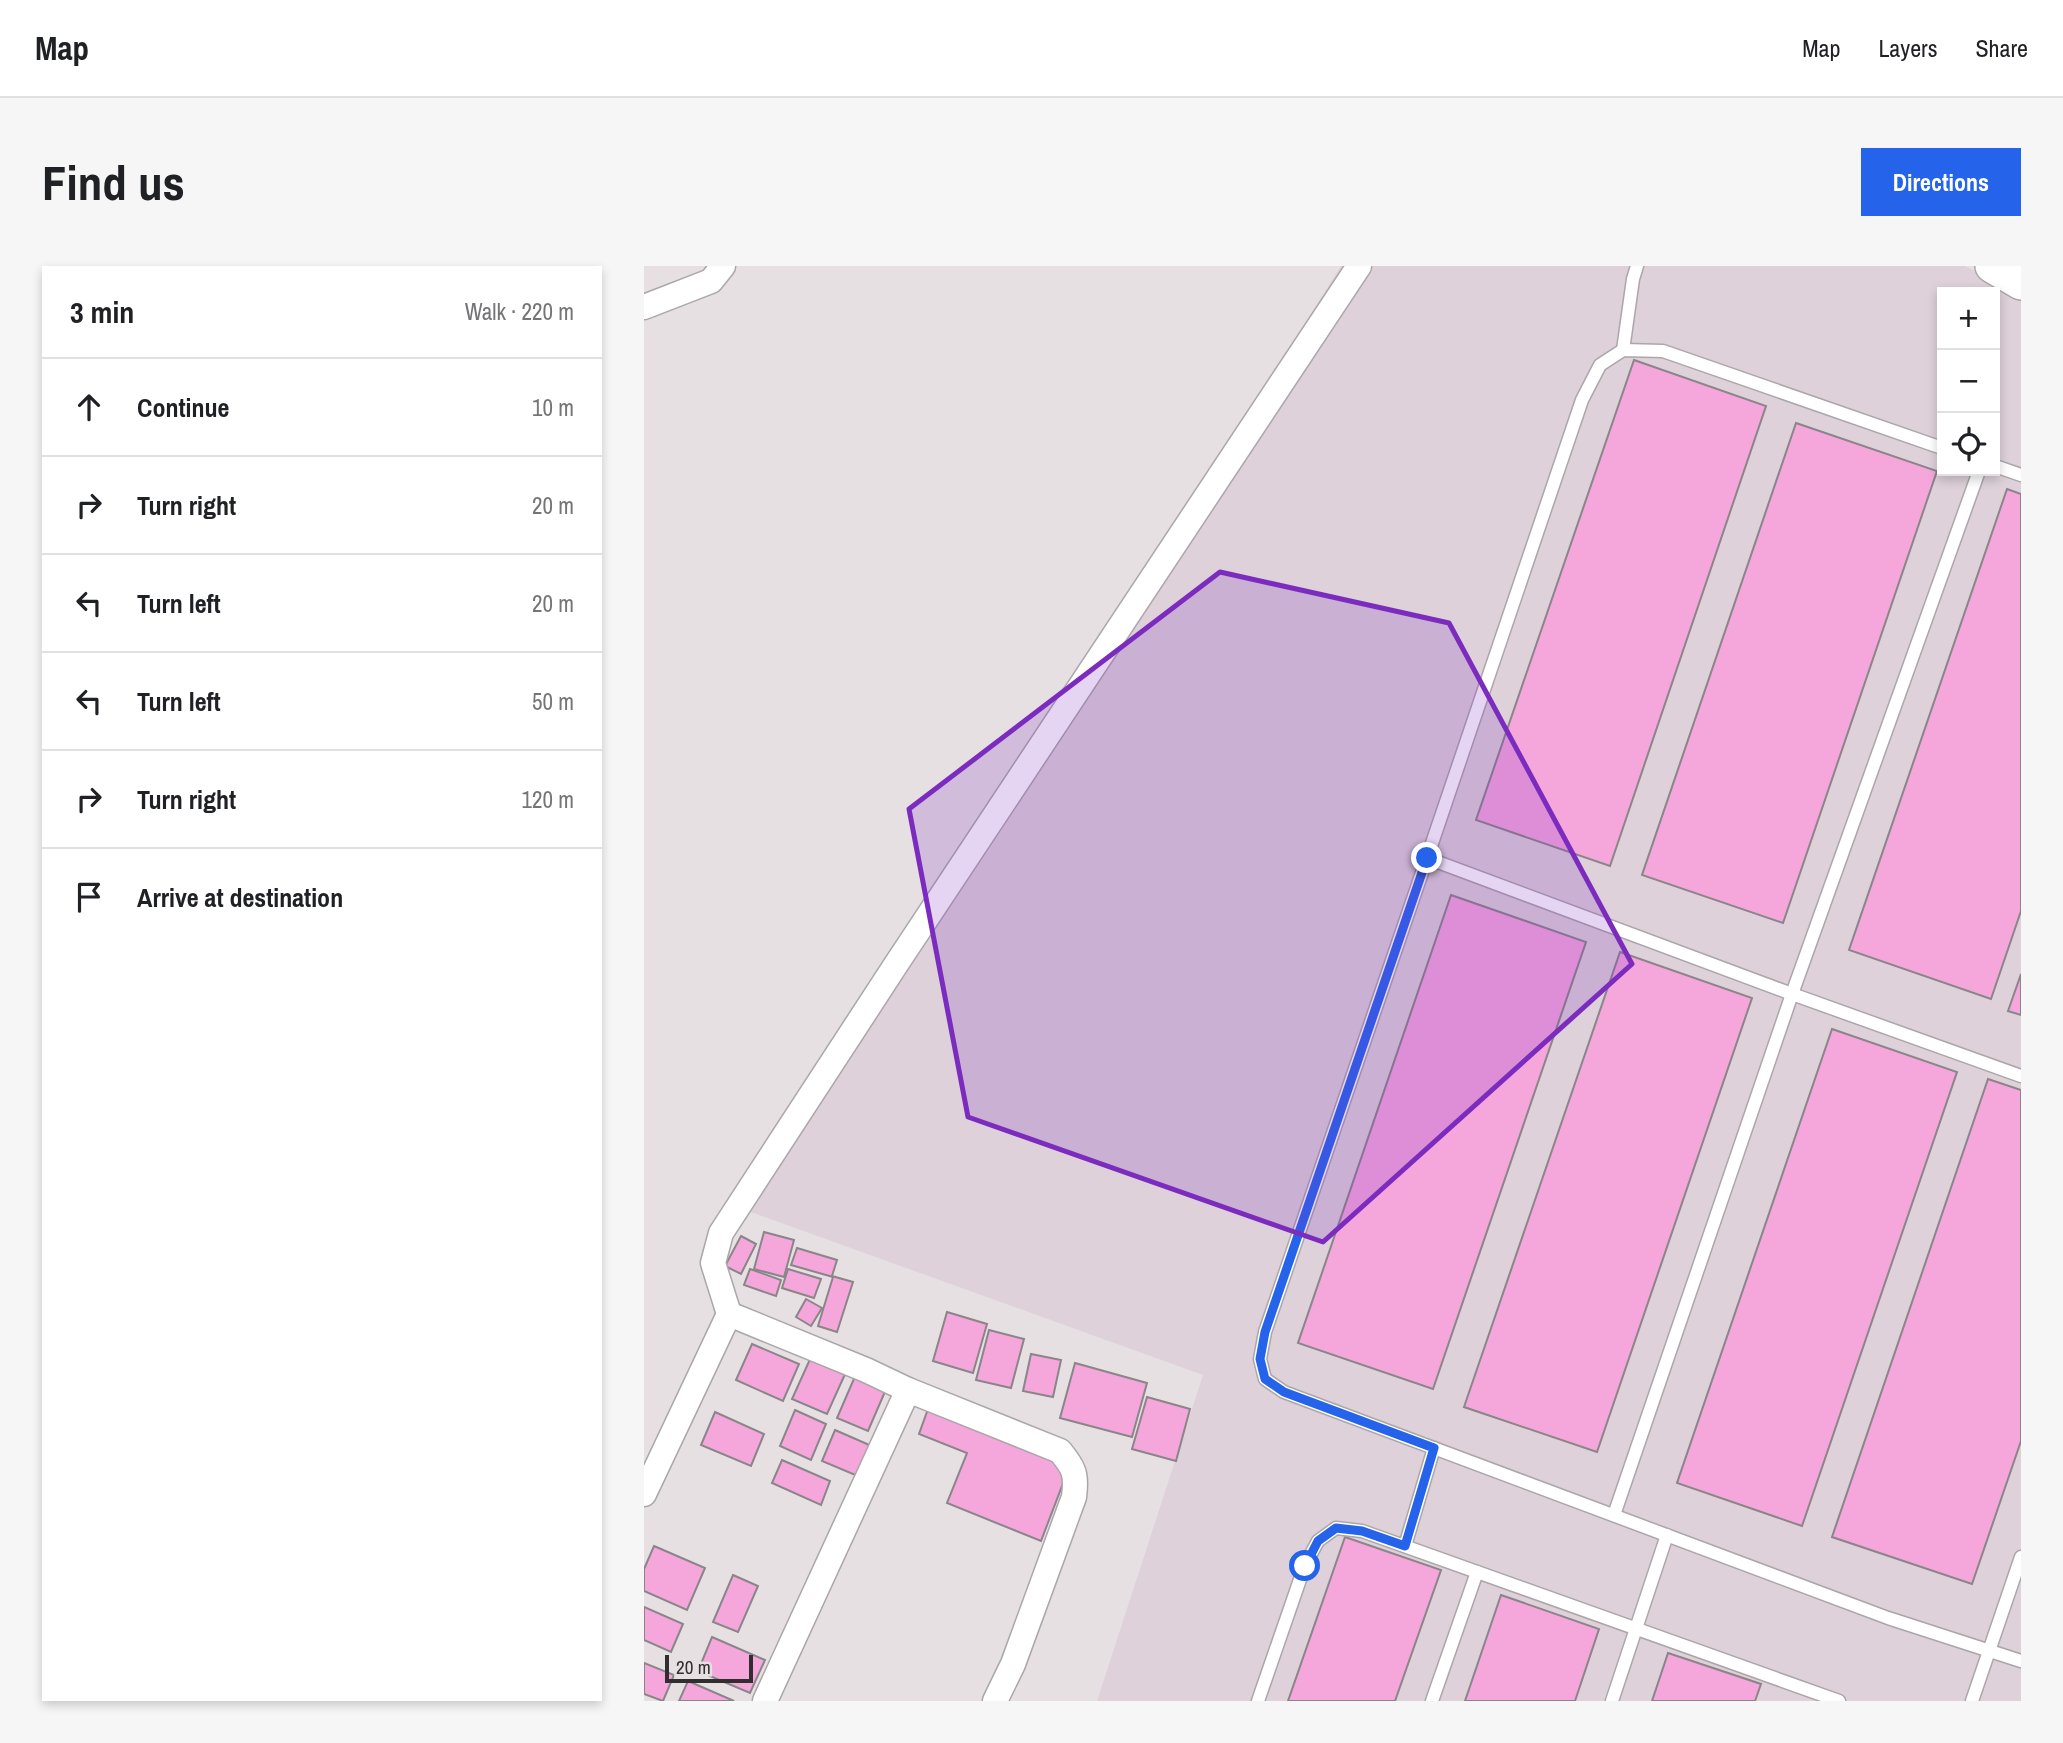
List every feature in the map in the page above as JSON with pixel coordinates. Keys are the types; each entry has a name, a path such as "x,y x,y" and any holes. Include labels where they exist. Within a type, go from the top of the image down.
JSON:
{"main road":[{"path":"1992,266 2021,283"}],"street":[{"path":"644,307 711,281 723,266"},
{"path":"644,1494 729,1314 713,1263 721,1233 1359,266"},
{"path":"729,1314 1060,1451 1071,1464 1076,1479 1074,1497 1018,1651 995,1701"},
{"path":"765,1701 908,1390"}],"lane":[{"path":"1623,350 1637,266"},
{"path":"1937,446 1663,351 1623,350 1600,365 1582,400 1265,1332 1260,1359 1265,1379 1284,1392 1888,1618 2021,1661"},
{"path":"2000,468 2021,475"},
{"path":"1614,1515 1792,994 1977,476"},
{"path":"1427,858 2021,1076"},
{"path":"1405,1546 1434,1448"},
{"path":"1258,1701 1305,1566 1318,1541 1336,1528 1362,1531 1839,1701"},
{"path":"1612,1701 1667,1535"},
{"path":"1972,1701 2021,1557"},
{"path":"1432,1701 1477,1572"},
{"path":"1797,1701 1801,1687"}],"highlighted area":[{"path":"1220,572 1449,623 1632,964 1323,1242 968,1117 909,809"}],"shaded area":[{"path":"1341,266 1965,266 2021,296 2021,1701 1097,1701 1203,1375 748,1211"}],"building":[{"path":"1634,360 1766,406 1610,866 1476,820"},
{"path":"1796,423 1937,471 1783,923 1642,875"},
{"path":"2007,489 2021,494 2021,911 1991,999 1849,950"},
{"path":"1451,895 1586,942 1433,1389 1298,1343"},
{"path":"1620,952 1752,998 1597,1452 1464,1407"},
{"path":"2021,974 2021,1015 2008,1011"},
{"path":"1832,1029 1957,1072 1802,1526 1677,1483"},
{"path":"1988,1079 2021,1090 2021,1441 1972,1584 1832,1537"},
{"path":"764,1232 794,1240 784,1277 754,1269"},
{"path":"741,1236 756,1244 741,1274 725,1266"},
{"path":"797,1248 837,1260 832,1276 853,1282 837,1332 818,1326 833,1277 791,1265"},
{"path":"750,1269 781,1280 776,1296 744,1285"},
{"path":"788,1269 821,1279 814,1298 782,1288"},
{"path":"806,1299 822,1308 811,1326 796,1317"},
{"path":"947,1312 987,1324 973,1373 933,1361"},
{"path":"989,1330 1024,1339 1011,1388 976,1380"},
{"path":"752,1344 799,1364 783,1401 736,1380"},
{"path":"1031,1354 1061,1360 1053,1397 1023,1391"},
{"path":"811,1357 846,1372 827,1414 792,1399"},
{"path":"1075,1363 1147,1383 1132,1437 1060,1418"},
{"path":"856,1374 887,1387 868,1431 837,1418"},
{"path":"1147,1397 1190,1409 1176,1461 1132,1449"},
{"path":"928,1409 1070,1465 1041,1541 947,1503 967,1453 919,1434"},
{"path":"795,1410 826,1424 811,1460 780,1446"},
{"path":"715,1412 764,1434 751,1466 701,1445"},
{"path":"835,1430 874,1447 860,1477 822,1461"},
{"path":"782,1460 830,1481 821,1505 772,1483"},
{"path":"1345,1537 1441,1570 1395,1701 1288,1701"},
{"path":"654,1546 705,1568 687,1610 644,1591 644,1569"},
{"path":"733,1575 758,1586 738,1632 713,1622"},
{"path":"1501,1595 1599,1629 1575,1701 1465,1701"},
{"path":"644,1607 683,1624 671,1652 644,1640"},
{"path":"712,1637 765,1660 750,1693 698,1671"},
{"path":"1668,1653 1761,1684 1755,1701 1652,1701"},
{"path":"644,1663 674,1675 663,1701 644,1694"},
{"path":"688,1681 734,1701 679,1701"}],"route":[{"path":"1305,1566 1318,1541 1336,1528 1362,1531 1405,1546 1434,1448 1284,1392 1265,1379 1260,1359 1265,1332 1427,858"}]}
